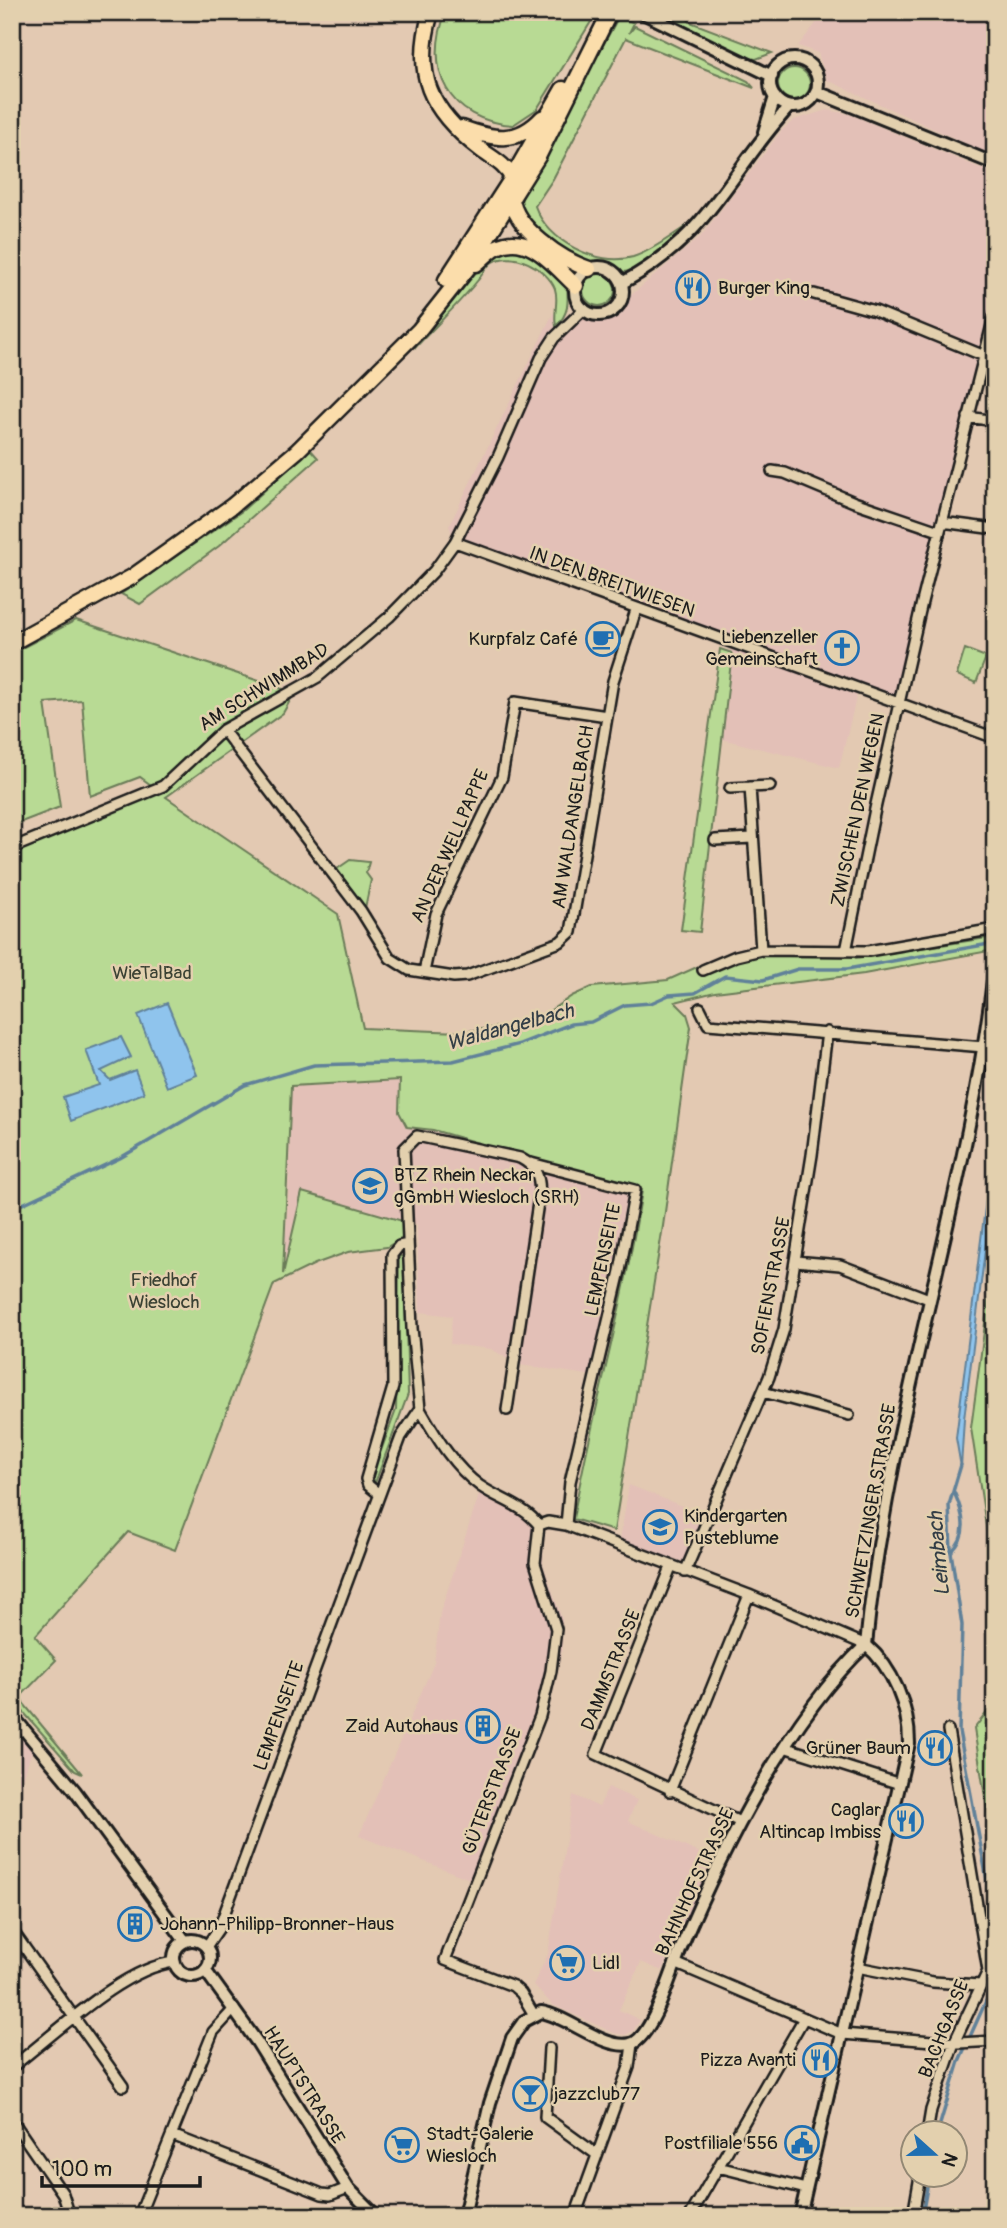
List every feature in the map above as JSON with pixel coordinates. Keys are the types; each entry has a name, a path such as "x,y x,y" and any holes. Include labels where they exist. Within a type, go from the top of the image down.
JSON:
{"main road":[{"path":"432,12 424,37 422,62 428,89 454,125 479,149 501,163 512,178"},
{"path":"12,643 132,578 232,506 297,451 419,330 468,268 513,198 558,119 611,12"},
{"path":"396,350 462,259 599,34"},
{"path":"454,125 489,138 519,136 540,121 556,101"},
{"path":"513,198 513,211 524,226 570,262 589,269"},
{"path":"468,268 499,246 522,244 548,258 576,286"}],"street":[{"path":"642,13 772,76"},
{"path":"622,284 659,262 691,234 762,138 789,107 806,104 817,92 816,75 810,65 800,60 783,63 772,76 771,87 775,97 789,107"},
{"path":"817,92 995,164"},
{"path":"762,138 775,97"},
{"path":"600,267 611,270 622,284 622,296 611,311 600,314 584,309 577,299 576,286 589,269 600,267"},
{"path":"814,293 875,311 982,355"},
{"name":"AM SCHWIMMBAD","path":"12,848 153,792 223,730 294,693 354,649 412,595 455,542 498,457 541,358 554,338 584,309"},
{"name":"ZWISCHEN DEN WEGEN","path":"846,951 899,704 982,355 995,313"},
{"path":"968,417 995,421"},
{"path":"772,471 785,473 854,502 941,526 995,529"},
{"name":"IN DEN BREITWIESEN","path":"455,542 636,610 995,738"},
{"name":"AM WALDANGELBACH","path":"223,730 355,902 390,958 398,965 424,972 454,977 467,976 560,942 569,936 573,928 614,673 636,610"},
{"name":"AN DER WELLPAPPE","path":"424,972 436,914 502,777 515,702 607,716"},
{"path":"730,788 770,786"},
{"path":"750,787 761,950"},
{"path":"715,840 752,838"},
{"path":"703,970 736,956 761,950 881,950 995,929"},
{"name":"SCHWETZINGER STRASSE","path":"800,2216 909,1743 903,1708 888,1668 866,1645 873,1583 929,1299 984,1047 995,964"},
{"path":"700,1008 708,1024 984,1047"},
{"name":"SOFIENSTRASSE","path":"685,1572 763,1392 784,1329 827,1032"},
{"name":"LEMPENSEITE","path":"206,1947 219,1928 401,1437 421,1409 415,1369 404,1149 412,1139 422,1135 520,1158 635,1190 620,1271 570,1482 566,1525"},
{"path":"507,1410 539,1196 538,1175 531,1163"},
{"path":"379,1494 368,1485 366,1479 393,1387 392,1255 399,1246 408,1244"},
{"path":"795,1261 839,1265 929,1299"},
{"path":"763,1392 849,1415"},
{"path":"421,1409 440,1443 464,1474 492,1494 520,1506 539,1525 548,1522 566,1525 749,1595 866,1645"},
{"name":"GÜTERSTRASSE","path":"534,2015 521,1993 513,1986 445,1960 540,1716 551,1671 556,1629 535,1563 539,1525"},
{"name":"DAMMSTRASSE","path":"671,1567 596,1754 740,1822"},
{"path":"670,1791 749,1595"},
{"name":"BAHNHOFSTRASSE","path":"575,2216 629,2067 632,2044 640,2039 650,2024 740,1822 786,1748 844,1666 866,1645"},
{"path":"12,1715 75,1791 184,1941"},
{"name":"BACHGASSE","path":"929,2120 957,2043 988,1971 948,1730"},
{"path":"786,1748 900,1784"},
{"path":"12,1930 123,2086"},
{"path":"184,1941 199,1941 206,1947 210,1959 205,1970 194,1976 186,1974 175,1962 176,1950 184,1941"},
{"path":"12,2067 122,1982 145,1969 175,1962"},
{"path":"675,1963 842,2034 957,2043 995,2041"},
{"path":"857,1967 933,1982 980,1985"},
{"name":"HAUPTSTRASSE","path":"205,1970 234,2010 348,2188 376,2216"},
{"path":"139,2216 213,2032 234,2010"},
{"path":"464,2216 490,2104 512,2039 524,2021 534,2015 546,2013 609,2041 632,2044"},
{"path":"690,2216 804,2018"},
{"path":"549,2048 545,2117 596,2154"},
{"path":"14,2126 63,2194 67,2207"},
{"path":"172,2135 322,2194 330,2195 348,2188"},
{"path":"718,2167 806,2189"},
{"path":"914,2210 917,2190"},
{"path":"986,2216 995,2210"}],"shaded area":[{"path":"825,12 995,12 995,157 827,80 818,53 798,46"},
{"path":"827,110 849,114 995,174 995,330 969,393 904,702 857,694 839,768 722,739 731,644 455,542 449,526 553,313 602,321 615,316 629,297 701,236 782,130 794,120"},
{"path":"400,1079 399,1112 407,1127 433,1130 642,1190 629,1275 601,1377 520,1365 491,1349 450,1344 452,1316 420,1312 417,1224 302,1193 282,1281 288,1203 291,1086"},
{"name":"Kindergarten Pusteblume","path":"629,1485 704,1515 683,1562 620,1540"},
{"path":"481,1489 544,1527 543,1564 562,1619 562,1650 540,1736 480,1883 359,1836 434,1663 440,1613"},
{"path":"12,1722 33,1749 12,1805"},
{"path":"608,1787 637,1800 628,1821 713,1859 662,1971 641,1962 619,2010 640,2020 633,2031 625,2035 614,2033 553,2005 533,1985 548,1954 573,1795 599,1807"}],"green space":[{"path":"446,12 597,12 537,109 513,125 472,114 457,103 446,88 440,72 438,53"},
{"path":"652,12 682,12 690,22 772,53 756,59 741,57"},
{"path":"619,16 634,23 629,33 635,26 748,81 754,88 626,38 553,179 535,206 541,219 562,240 589,254 604,258 633,257 654,248 685,227 681,235 656,257 636,268 618,273 607,267 575,261 561,252 523,216 521,202 524,190"},
{"path":"794,68 805,73 810,84 805,95 794,100 783,95 778,84 783,73"},
{"path":"509,249 536,257 567,283 568,301 561,321 556,326 555,289 545,274 528,263 509,258 499,259 489,265 463,298 415,348 485,261"},
{"path":"599,274 610,279 615,290 610,301 599,306 588,301 583,290 588,279"},
{"path":"310,449 318,458 219,546 140,604 121,594 242,511"},
{"path":"76,620 286,690 292,697 283,713 166,797 338,914 363,1028 460,1032 514,1025 542,1016 572,996 592,987 668,980 697,967 761,950 846,951 856,958 987,938 990,941 989,951 864,974 715,992 675,1002 687,1014 691,1027 663,1226 614,1531 573,1519 627,1273 642,1190 433,1130 407,1127 399,1112 400,1080 291,1086 283,1274 302,1192 406,1222 407,1235 387,1247 348,1252 315,1264 274,1284 175,1550 128,1532 35,1636 56,1660 19,1698 82,1774 75,1771 12,1699 12,844 151,785 140,777 90,796 82,700 45,703 60,807 16,824 12,653"},
{"path":"720,649 732,653 700,932 681,930"},
{"path":"965,649 986,657 976,683 957,675"},
{"path":"350,860 369,862 366,873 371,880 365,908 337,869"},
{"path":"995,1249 995,1584 971,1428"},
{"path":"399,1255 404,1258 408,1394 375,1483 372,1475 396,1410"},
{"path":"995,1702 995,1858 974,1729"}],"water":[{"path":"167,1003 197,1075 167,1087 138,1015"},
{"path":"121,1037 131,1057 101,1071 110,1080 135,1070 144,1093 71,1121 63,1097 99,1085 86,1050"},
{"path":"995,1091 995,1170 964,1419 961,1467 956,1438 989,1176"}],"waterway":[{"name":"Waldangelbach","path":"12,1209 120,1158 245,1085 314,1065 453,1061 520,1044 571,1024 591,1022 625,1005 651,1003 669,995 695,993 725,976 763,980 798,969 847,969 995,943"},
{"name":"Leimbach","path":"961,1465 949,1505 951,1552 962,1625 959,1731 995,1922"},
{"path":"951,1552 957,1546 963,1524 954,1492"},
{"name":"Leimbach","path":"941,2120 959,2061 995,1981"},
{"name":"Leimbach","path":"922,2216 927,2190"}],"place":[{"name":"Burger King","path":"693,288"},
{"name":"Kurpfalz Café","path":"603,639"},
{"name":"Liebenzeller Gemeinschaft","path":"842,648"},
{"name":"BTZ Rhein Neckar gGmbH Wiesloch (SRH)","path":"370,1186"},
{"name":"Kindergarten Pusteblume","path":"660,1527"},
{"name":"Zaid Autohaus","path":"483,1726"},
{"name":"Grüner Baum","path":"935,1748"},
{"name":"Caglar Altincap Imbiss","path":"906,1821"},
{"name":"Johann-Philipp-Bronner-Haus","path":"135,1924"},
{"name":"Lidl","path":"567,1963"},
{"name":"Pizza Avanti","path":"820,2060"},
{"name":"jazzclub77","path":"530,2094"},
{"name":"Postfiliale 556","path":"802,2143"},
{"name":"Stadt-Galerie Wiesloch","path":"402,2145"}],"park label":[{"name":"WieTalBad","path":"152,973"},
{"name":"Friedhof Wiesloch","path":"164,1291"}]}
